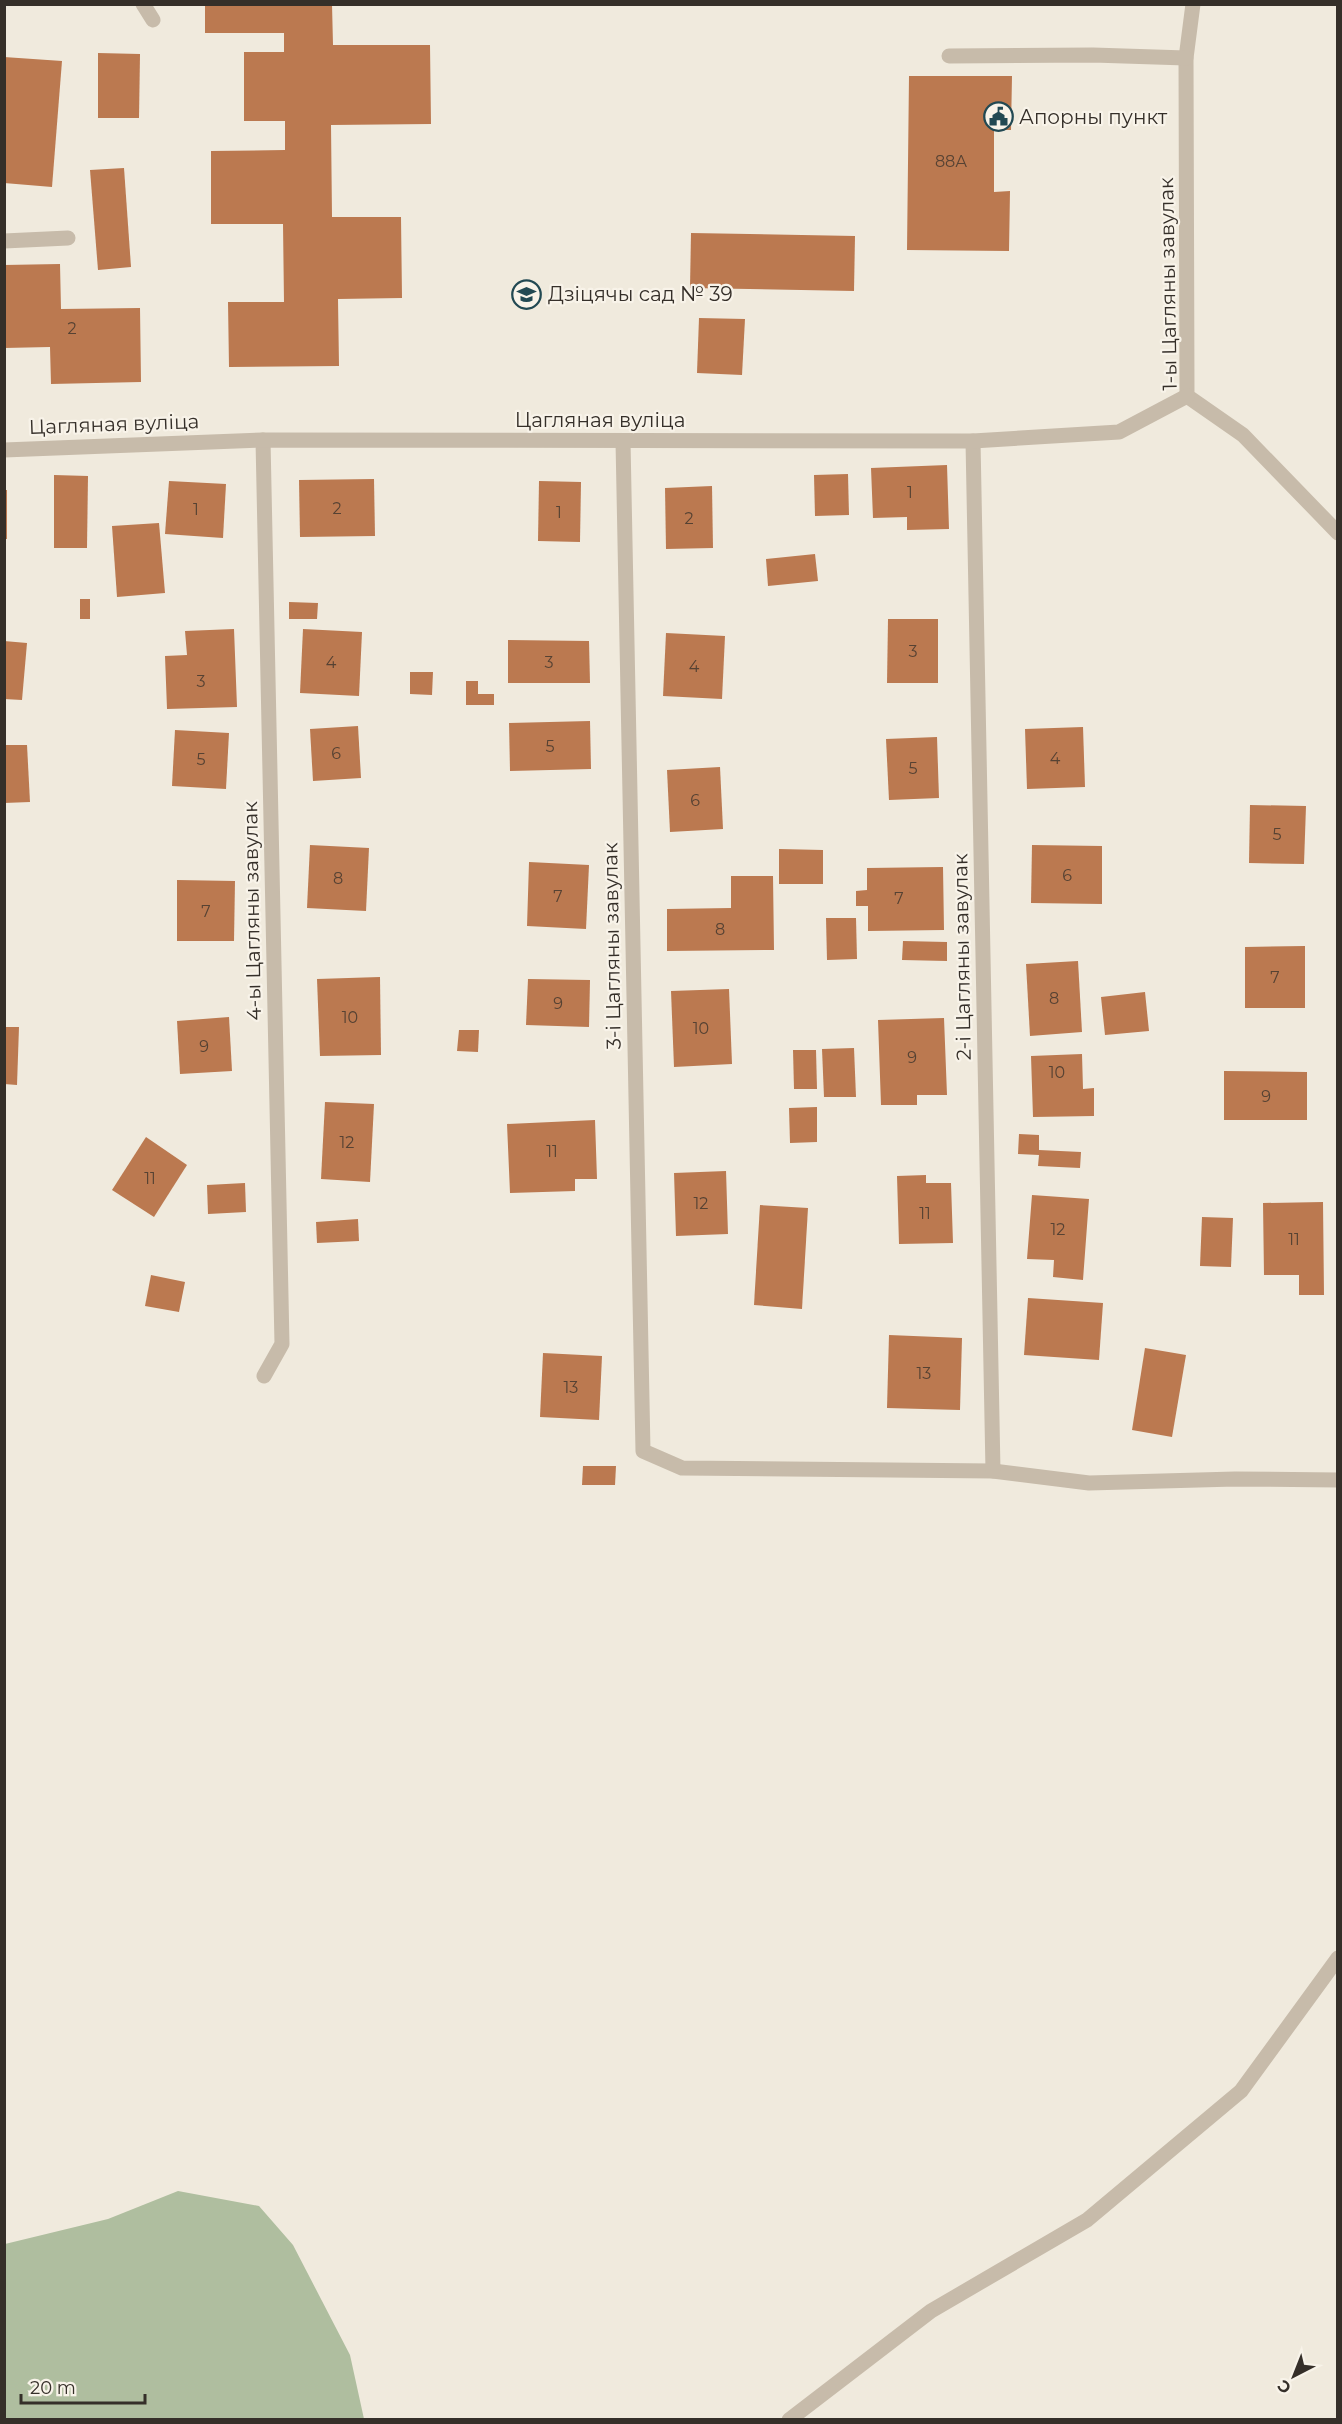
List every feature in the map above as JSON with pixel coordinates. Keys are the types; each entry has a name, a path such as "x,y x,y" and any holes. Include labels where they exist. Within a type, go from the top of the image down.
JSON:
{"street":[{"path":"143,4 153,20"},
{"name":"1-ы Цагляны завулак","path":"1193,4 1186,58 1187,396 1243,435 1338,533"},
{"path":"949,56 1094,55 1186,58"},
{"path":"4,241 68,238"},
{"name":"Цагляная вуліца","path":"4,450 263,440 973,441 1119,432 1187,396"},
{"name":"4-ы Цагляны завулак","path":"263,440 282,1344 264,1376"},
{"name":"3-і Цагляны завулак","path":"623,441 643,1451 682,1468 993,1471"},
{"name":"2-і Цагляны завулак","path":"973,441 993,1471"},
{"path":"993,1471 1089,1483 1235,1479 1338,1480"},
{"path":"789,2420 931,2311 1087,2220 1232,2099 1241,2091 1338,1958"}],"green space":[{"path":"178,2191 259,2206 293,2245 350,2355 364,2419 5,2419 5,2244 108,2219"}],"building":[{"path":"205,4 332,4 333,45 430,45 431,124 331,125 332,217 401,217 402,298 338,299 339,366 229,367 228,302 284,302 283,224 211,224 211,151 285,150 285,121 244,121 244,52 284,52 284,33 205,33"},
{"path":"98,53 140,54 139,118 98,118"},
{"path":"4,57 62,61 52,187 4,183"},
{"path":"909,76 1012,76 1011,130 994,130 994,192 1010,191 1009,251 907,250"},
{"path":"124,168 131,267 98,270 90,170"},
{"path":"691,233 855,236 854,291 690,288"},
{"path":"60,264 61,309 140,308 141,382 51,384 50,347 4,348 4,265"},
{"path":"699,318 745,319 742,375 697,373"},
{"path":"947,465 949,529 907,530 907,517 873,518 871,468"},
{"path":"848,474 849,515 815,516 814,475"},
{"path":"54,475 88,476 87,548 54,548"},
{"path":"374,479 375,536 300,537 299,480"},
{"path":"169,481 226,484 223,538 165,534"},
{"path":"539,481 581,482 580,542 538,541"},
{"path":"712,486 713,548 666,549 665,488"},
{"path":"4,490 7,490 7,539 4,539"},
{"path":"159,523 165,593 117,597 112,526"},
{"path":"815,554 818,581 768,586 766,559"},
{"path":"80,599 90,599 90,619 80,619"},
{"path":"289,602 318,603 317,619 289,619"},
{"path":"888,619 938,619 938,683 887,683"},
{"path":"234,629 237,707 167,709 165,656 187,655 185,631"},
{"path":"303,629 362,632 359,696 300,693"},
{"path":"666,633 725,636 722,699 663,696"},
{"path":"508,640 589,641 590,683 508,683"},
{"path":"4,641 27,643 22,700 4,699"},
{"path":"410,672 433,672 432,695 410,694"},
{"path":"466,681 478,681 478,694 494,694 494,705 466,705"},
{"path":"590,721 591,769 510,771 509,723"},
{"path":"358,726 361,778 313,781 310,729"},
{"path":"1083,727 1085,787 1027,789 1025,729"},
{"path":"175,730 229,733 226,789 172,786"},
{"path":"937,737 939,798 889,800 886,739"},
{"path":"4,745 27,745 30,802 4,803"},
{"path":"720,767 723,829 670,832 667,770"},
{"path":"1250,805 1306,806 1304,864 1249,863"},
{"path":"310,845 369,848 366,911 307,908"},
{"path":"1032,845 1102,846 1102,904 1031,903"},
{"path":"779,849 823,850 823,884 779,884"},
{"path":"529,862 589,865 586,929 527,926"},
{"path":"943,867 944,930 868,931 868,906 856,906 856,891 867,890 867,868"},
{"path":"731,876 773,876 774,950 667,951 667,909 731,908"},
{"path":"177,880 235,881 234,941 177,941"},
{"path":"826,918 856,918 857,959 827,960"},
{"path":"903,941 947,942 947,961 902,960"},
{"path":"1305,946 1305,1008 1245,1008 1245,947"},
{"path":"1078,961 1082,1032 1030,1036 1026,964"},
{"path":"380,977 381,1055 320,1056 317,979"},
{"path":"528,979 590,980 589,1027 526,1025"},
{"path":"729,989 732,1064 674,1067 671,991"},
{"path":"1145,992 1149,1031 1105,1035 1101,997"},
{"path":"229,1017 232,1071 180,1074 177,1021"},
{"path":"944,1018 947,1095 917,1095 917,1105 881,1105 878,1020"},
{"path":"4,1027 19,1027 17,1085 4,1084"},
{"path":"459,1030 479,1030 478,1052 457,1051"},
{"path":"854,1048 856,1097 824,1097 822,1049"},
{"path":"793,1050 816,1050 817,1089 794,1089"},
{"path":"1082,1054 1083,1089 1094,1088 1094,1116 1033,1117 1031,1056"},
{"path":"1224,1071 1307,1072 1307,1120 1224,1120"},
{"path":"325,1102 374,1104 370,1182 321,1179"},
{"path":"817,1107 817,1142 790,1143 789,1108"},
{"path":"595,1120 597,1179 575,1179 575,1191 510,1193 507,1124"},
{"path":"1019,1134 1039,1135 1039,1150 1081,1152 1080,1168 1038,1166 1039,1155 1018,1154"},
{"path":"146,1137 187,1165 154,1217 112,1190"},
{"path":"726,1171 728,1234 676,1236 674,1173"},
{"path":"926,1175 926,1183 951,1183 953,1243 899,1244 897,1176"},
{"path":"245,1183 246,1212 208,1214 207,1185"},
{"path":"1032,1195 1089,1199 1083,1280 1053,1277 1054,1260 1027,1259"},
{"path":"1323,1202 1324,1295 1299,1295 1299,1275 1264,1275 1263,1203"},
{"path":"760,1205 808,1208 802,1309 754,1305"},
{"path":"1202,1217 1233,1218 1231,1267 1200,1266"},
{"path":"358,1219 359,1241 317,1243 316,1222"},
{"path":"151,1275 185,1282 179,1312 145,1306"},
{"path":"1028,1298 1103,1303 1099,1360 1024,1355"},
{"path":"889,1335 962,1338 960,1410 887,1408"},
{"path":"1145,1348 1186,1355 1172,1437 1132,1430"},
{"path":"543,1353 602,1356 599,1420 540,1417"},
{"path":"583,1466 616,1466 615,1485 582,1485"}],"place":[{"name":"Апорны пункт","path":"998,117"},
{"name":"Дзіцячы сад № 39","path":"527,294"}]}
